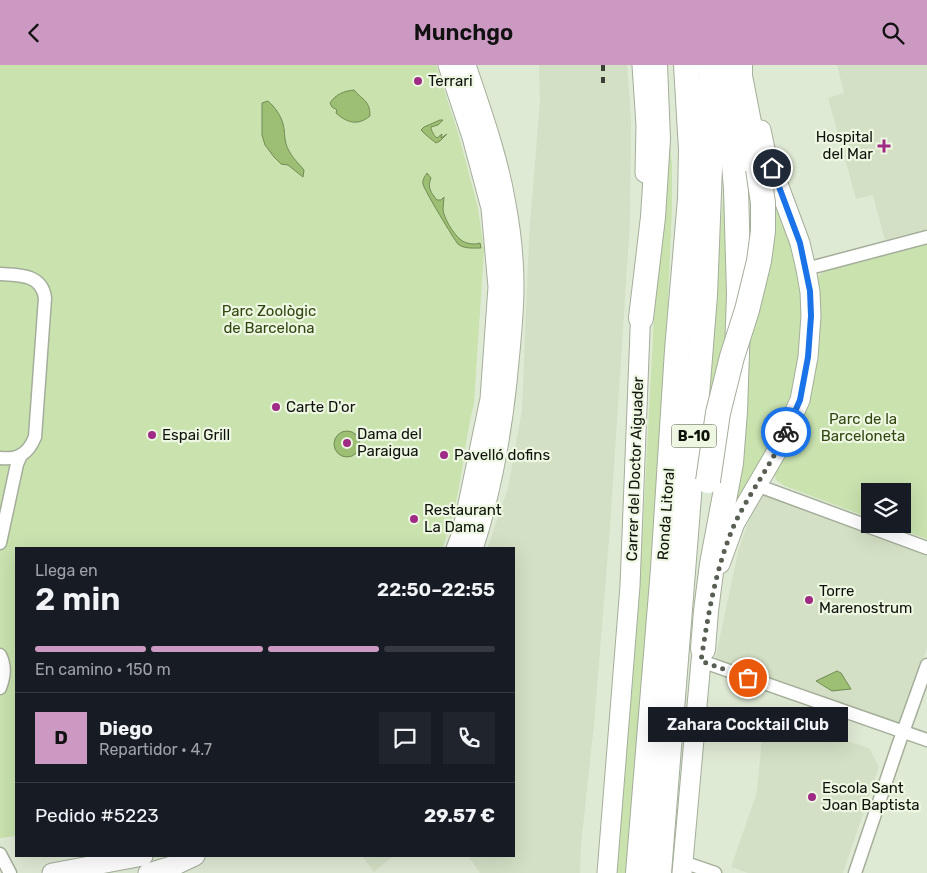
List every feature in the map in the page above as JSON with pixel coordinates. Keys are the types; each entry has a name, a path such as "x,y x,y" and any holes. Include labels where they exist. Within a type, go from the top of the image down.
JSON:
{"highway":[{"path":"641,318 653,217 658,139 655,65"},
{"path":"671,65 677,117 680,177 676,350"},
{"name":"Ronda Litoral","path":"638,873 663,569 676,350 690,180 691,150 686,65"},
{"name":"Ronda Litoral","path":"659,873 706,295 711,142 710,65"},
{"path":"702,655 712,564 731,463 735,411 739,294 736,198 729,105 723,65"},
{"path":"676,661 694,571 718,413 760,261 763,203 740,65"}],"main road":[{"path":"448,65 472,137 491,208 498,287 490,399 462,533 457,547"},
{"path":"466,65 495,155 506,202 514,286 511,345 503,414 494,472 483,519 474,547"},
{"name":"Carrer del Doctor Aiguader","path":"607,873 630,586 645,218 646,125 642,65"},
{"path":"683,868 702,655 719,566 735,523 778,449 800,400 808,357 811,316 810,291 806,269 800,243 765,149 746,65"},
{"path":"52,873 138,857"},
{"path":"148,873 178,864 193,857"}],"street":[{"path":"806,269 927,237"},
{"path":"0,274 31,278 39,283 44,290 45,298 35,437 25,453 16,457 0,459"},
{"path":"0,543 17,464 21,455"},
{"path":"756,485 927,548"},
{"path":"0,655 4,668 4,678 0,689"},
{"path":"702,655 927,740"},
{"path":"855,873 927,665"},
{"path":"0,853 10,873"},
{"path":"683,868 715,873"}],"shaded area":[{"path":"539,65 627,65 631,119 630,222 610,528 580,873 480,873 469,857 515,857 515,547 488,547 508,488 522,410 529,237 540,101"},
{"name":"Hospital del Mar","path":"837,65 927,65 927,229 885,240 873,195 856,199 828,98 844,93"},
{"path":"354,90 367,104 370,111 370,116 357,122 348,121 340,116 330,103 340,93"},
{"path":"268,101 281,118 287,148 304,170 303,177 288,165 281,164 265,145 262,135 262,103"},
{"path":"443,120 438,125 431,127 433,133 437,138 442,134 441,138 447,134 436,143 421,130"},
{"path":"427,173 431,178 430,190 433,195 437,200 441,200 444,197 443,212 452,230 463,241 470,244 480,243 481,248 463,247 458,244 424,188 423,181"},
{"path":"347,431 356,435 360,444 356,453 347,457 338,453 334,444 338,435"},
{"path":"759,493 861,530 861,533 869,533 927,554 927,648 901,725 715,660 739,548"},
{"path":"837,671 841,673 851,689 832,691 816,681"},
{"name":"Escola Sant Joan Baptista","path":"764,714 869,748 879,767 843,873 748,873 731,867 757,792"},
{"path":"363,857 392,857 374,872"}],"green space":[{"name":"Parc Zoològic de Barcelona","path":"0,65 436,65 458,133 478,208 484,250 474,404 460,481 443,547 15,547 15,836 0,838"},
{"path":"667,115 672,165 672,207 663,423 626,873 617,873 642,546 658,240"},
{"path":"726,159 731,332 705,438"},
{"path":"768,184 790,234 803,292 801,356 787,414 729,519"},
{"name":"Parc de la Barceloneta","path":"927,244 927,539 911,533 911,483 861,483 861,515 785,486 776,480 773,469 807,400 816,365 821,322 816,277 827,270"}],"railway":[{"path":"603,65 603,84"}],"way so far":[{"path":"748,678 701,661 719,566 735,523 786,432"}],"place":[{"name":"Terrari","path":"418,81"},
{"name":"Hospital del Mar","path":"884,146"},
{"name":"Carte D'or","path":"276,407"},
{"name":"Espai Grill","path":"152,435"},
{"name":"Dama del Paraigua","path":"347,443"},
{"name":"Pavelló dofins","path":"444,455"},
{"name":"Restaurant La Dama","path":"414,519"},
{"name":"Torre Marenostrum","path":"809,600"},
{"name":"Zahara Cocktail Club","path":"748,678"},
{"name":"Escola Sant Joan Baptista","path":"812,797"}],"route":[{"path":"772,168 800,243 810,291 811,316 808,357 800,400 786,432"}]}
